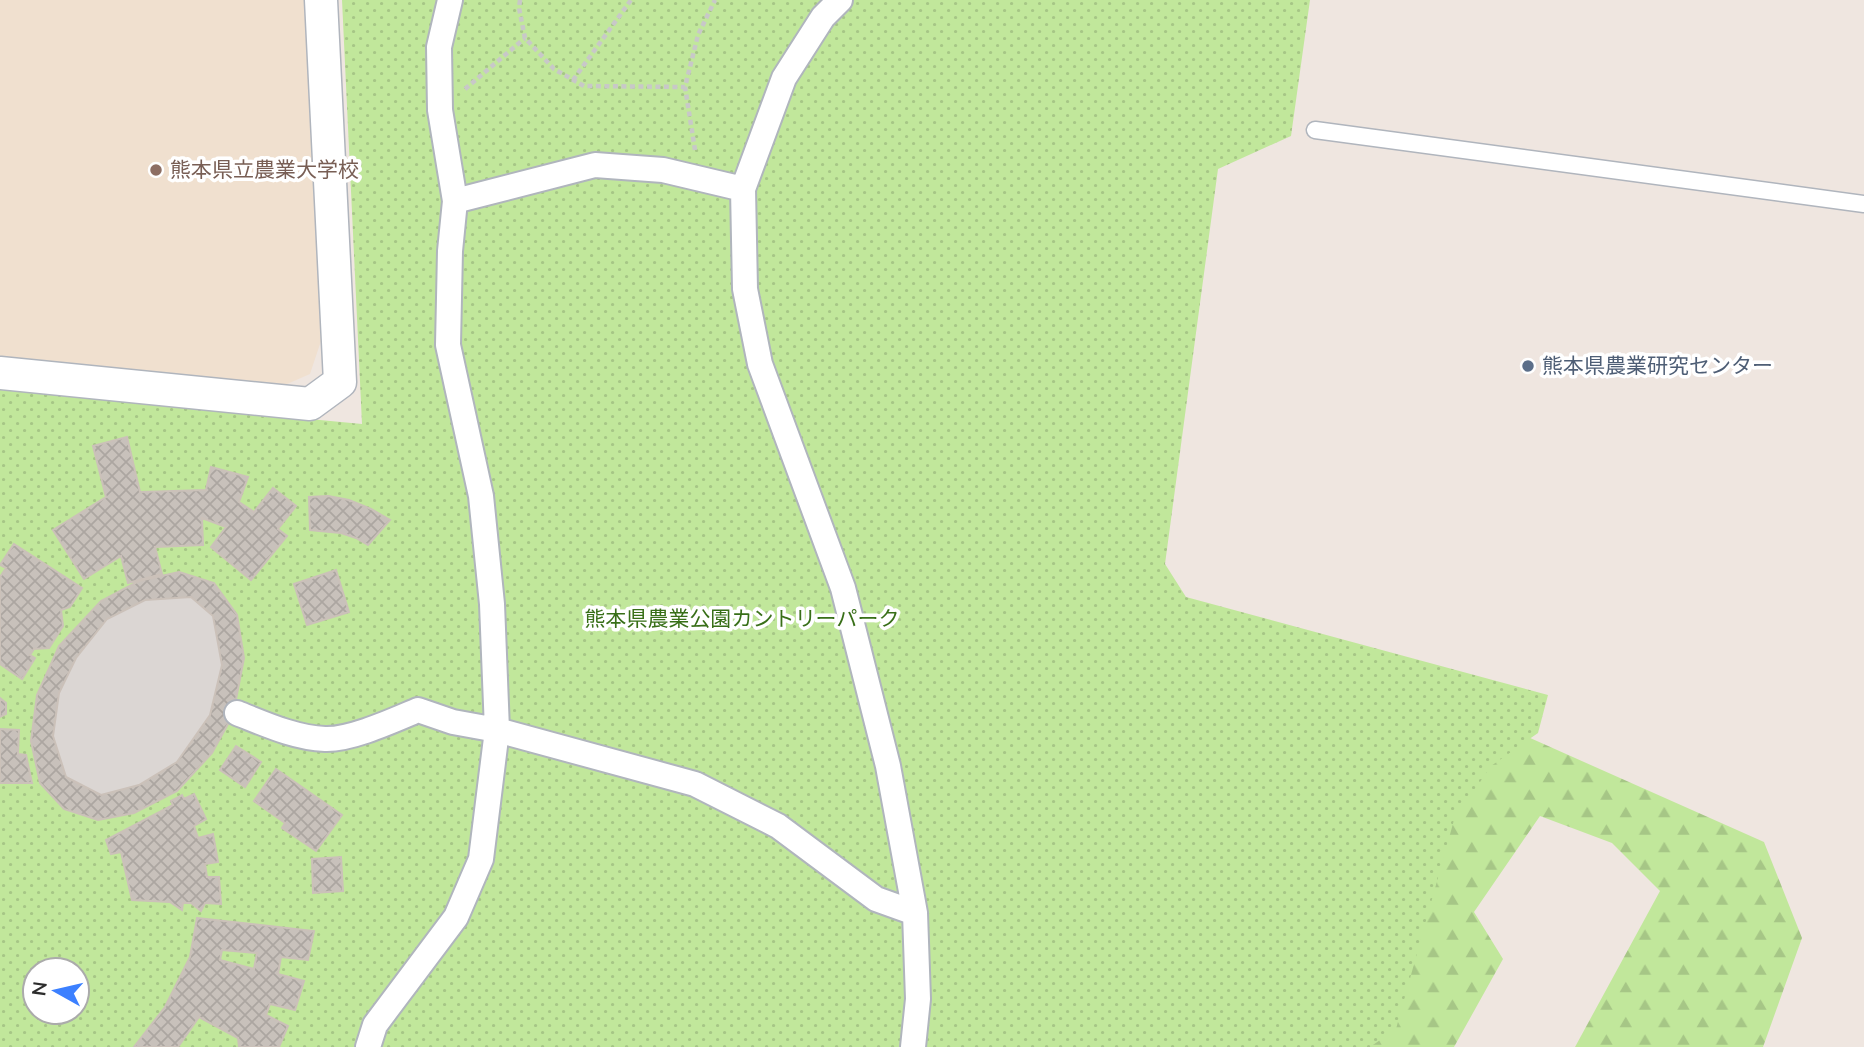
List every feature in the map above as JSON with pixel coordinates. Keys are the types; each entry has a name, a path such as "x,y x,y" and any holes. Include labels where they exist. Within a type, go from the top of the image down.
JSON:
{"street":[{"path":"0,373 310,404 340,382 321,0"},
{"path":"368,1047 375,1025 456,917 481,859 497,730 492,604 481,496 448,345 450,251 455,201 440,110 439,47 450,0"},
{"path":"840,0 823,17 784,78 743,189 745,289 760,364 843,588 888,766 915,913 918,999 913,1047"},
{"path":"455,201 595,165 663,170 743,189"},
{"path":"237,713 281,730 327,740 375,729 418,710 453,722 497,730 695,784 778,827 876,899 915,913"}],"lane":[{"path":"1315,130 1864,204"}],"path":[{"path":"520,0 525,38 554,69 584,86 685,88"},
{"path":"573,80 631,0"},
{"path":"700,179 685,88 698,35 715,0"},
{"path":"440,110 525,38"}],"shaded area":[{"name":"熊本県立農業大学校","path":"0,0 304,0 321,341 310,374 278,388 0,357"},
{"path":"191,597 213,616 222,665 210,715 177,762 139,785 101,795 66,777 53,736 59,693 76,658 107,619 145,600"}],"green space":[{"name":"熊本県農業公園カントリーパーク","path":"342,0 1310,0 1291,136 1218,169 1165,564 1186,597 1548,695 1538,733 1491,766 1454,820 1396,1029 1370,1047 0,1047 0,390 362,424"},
{"path":"1503,726 1764,842 1802,938 1763,1047 1575,1047 1660,891 1612,843 1540,816 1474,912 1503,959 1454,1047 842,1047"}],"building":[{"path":"127,437 140,492 206,490 211,467 248,477 239,502 254,512 273,488 296,506 278,529 287,536 251,580 211,547 226,527 202,518 203,545 155,547 162,574 128,583 121,556 84,579 53,530 106,497 93,446"},
{"path":"328,496 349,500 390,520 368,545 341,533 310,530 309,497"},
{"path":"14,544 82,588 70,607 61,610 63,626 49,648 34,649 30,655 35,658 22,679 0,664 0,577 6,568 0,565"},
{"path":"336,570 349,612 307,625 294,584"},
{"path":"179,572 214,583 237,615 244,658 233,715 212,753 177,791 134,813 98,820 64,809 40,783 31,741 37,695 59,646 101,601 139,581","holes":["191,597 213,616 222,665 210,715 177,762 139,785 101,795 66,777 53,736 59,693 76,658 107,619 145,600"]},
{"path":"0,698 6,703 6,714 0,717"},
{"path":"0,729 19,730 18,754 26,755 32,783 0,783"},
{"path":"236,746 261,762 245,787 220,770"},
{"path":"276,769 342,815 316,851 282,828 285,823 254,801"},
{"path":"194,794 206,819 194,826 198,838 213,834 218,862 205,864 207,877 219,877 221,904 205,903 201,911 191,903 183,903 182,910 170,902 132,900 121,852 111,854 106,840 173,805 171,801 182,795 184,799"},
{"path":"341,857 343,891 313,893 312,859"},
{"path":"197,918 314,931 308,960 281,957 278,974 304,981 295,1010 270,1004 266,1015 288,1026 279,1047 239,1047 238,1038 199,1017 178,1047 134,1047 165,1007 190,957","holes":["222,950 257,953 254,969 220,960"]}],"place":[{"name":"熊本県立農業大学校","path":"156,170"},
{"name":"熊本県農業研究センター","path":"1528,366"}]}
